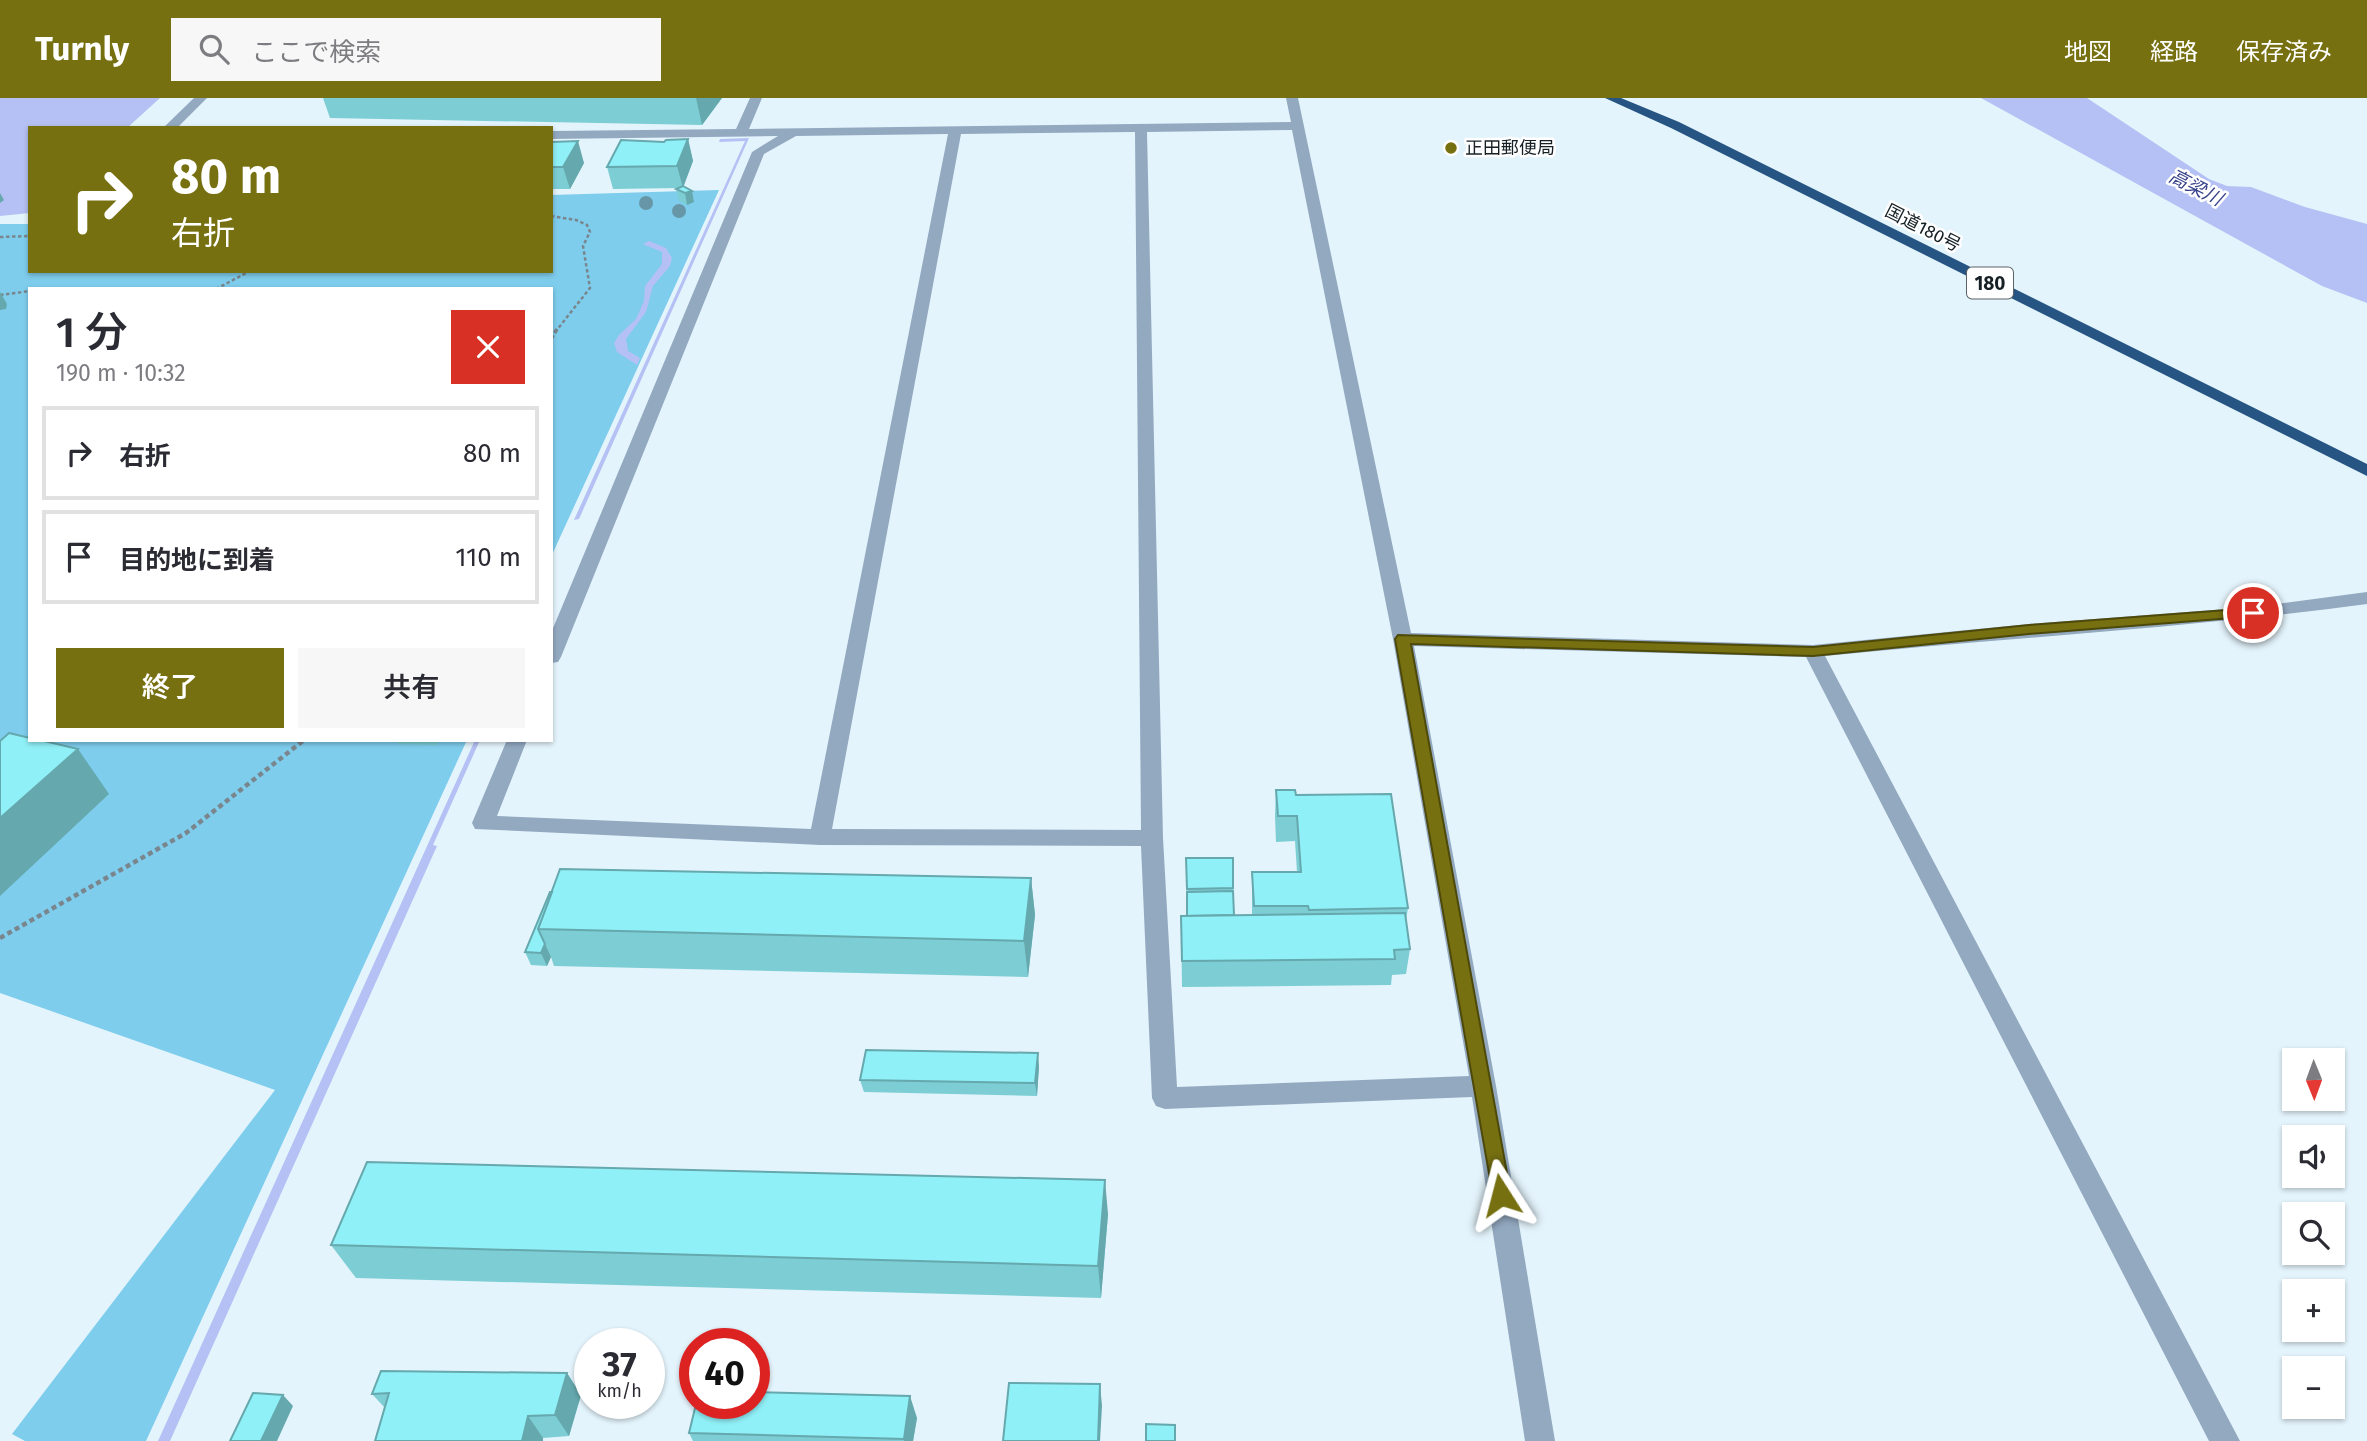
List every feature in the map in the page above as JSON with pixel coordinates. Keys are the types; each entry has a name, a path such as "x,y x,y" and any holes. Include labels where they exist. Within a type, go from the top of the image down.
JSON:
{"highway":[{"name":"国道180号","path":"1611,98 1687,131 2367,471"}],"street":[{"path":"171,126 201,98"},
{"path":"740,134 756,98"},
{"path":"1292,98 1403,639 1483,1086 1541,1441"},
{"path":"553,135 1296,126"},
{"path":"1141,127 1152,838 1165,1098 1483,1086"},
{"path":"553,652 758,152 796,131"},
{"path":"820,837 955,131"},
{"path":"1403,639 1813,652 2029,630 2253,613 2367,598"},
{"path":"1813,652 2225,1441"},
{"path":"516,742 483,823 820,837 1152,838"}],"path":[{"path":"553,216 576,220 587,225 590,232 583,246 590,288 553,336"},
{"path":"0,237 28,236"},
{"path":"220,287 246,273"},
{"path":"0,295 28,291"},
{"path":"0,938 186,833 301,742"}],"shaded area":[{"path":"719,190 553,553 553,287 28,287 28,742 466,742 146,1441 25,1441 12,1434 275,1090 0,993 0,224 28,224 28,273 553,273 553,195"}],"water":[{"path":"0,98 160,98 129,126 28,126 28,213 0,216"},
{"name":"高梁川","path":"1981,98 2087,98 2209,179 2227,186 2251,187 2305,207 2367,224 2367,303 2322,286"},
{"path":"749,138 579,519 574,520 745,141 719,142 720,139"},
{"path":"649,241 666,248 672,258 670,266 653,286 646,312 626,339 628,351 640,358 637,365 617,352 614,343 636,319 644,301 645,286 662,264 662,252 643,244"},
{"path":"474,742 479,742 433,845 437,846 170,1441 158,1441"}],"building":[{"path":"688,139 677,166 607,167 621,140 664,142"},
{"path":"578,141 563,167 553,167 553,142"},
{"path":"683,186 692,191 685,193 676,189"},
{"path":"9,733 28,738 28,742 48,742 78,749 0,818 0,741"},
{"path":"1276,790 1295,790 1296,795 1391,794 1408,908 1309,910 1308,906 1254,906 1252,872 1301,872 1297,816 1278,816"},
{"path":"1186,858 1233,858 1233,888 1187,889"},
{"path":"560,869 1031,878 1024,941 538,929"},
{"path":"1233,891 1234,915 1187,916 1187,892"},
{"path":"550,892 538,929 545,944 541,953 525,952"},
{"path":"1405,913 1410,949 1394,950 1395,959 1182,961 1181,916"},
{"path":"866,1050 1038,1053 1035,1083 860,1080"},
{"path":"367,1162 1105,1180 1098,1266 331,1245"},
{"path":"381,1371 567,1373 555,1415 528,1416 522,1441 375,1441 389,1393 372,1394"},
{"path":"1009,1383 1100,1384 1098,1441 1003,1441"},
{"path":"770,1392 910,1396 904,1439 689,1433 692,1419 770,1419"},
{"path":"253,1393 283,1395 261,1441 230,1441"},
{"path":"1146,1424 1175,1425 1175,1441 1146,1441"}],"place":[{"name":"正田郵便局","path":"1451,148"}],"route":[{"path":"1501,1195 1403,639 1813,652 1919,639 2253,613"}]}
